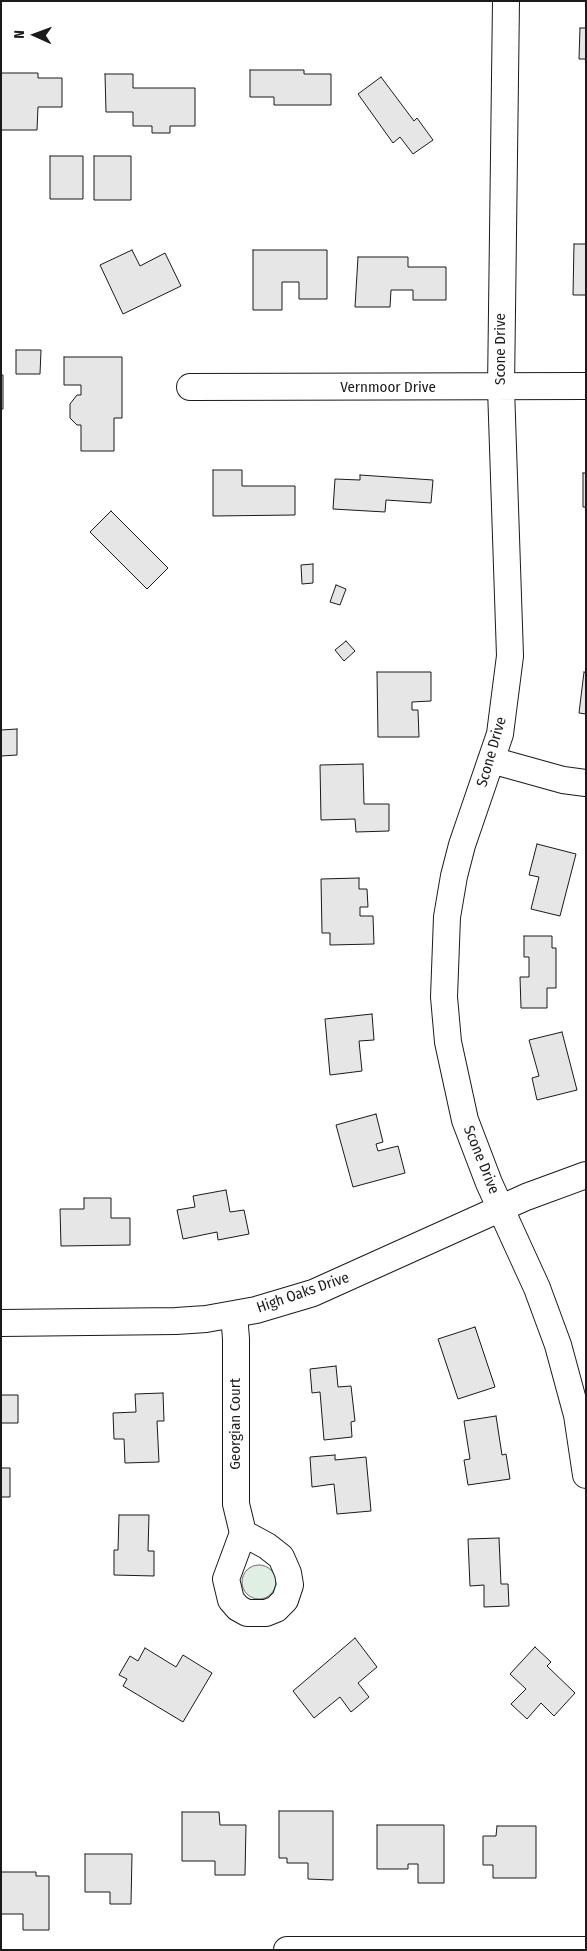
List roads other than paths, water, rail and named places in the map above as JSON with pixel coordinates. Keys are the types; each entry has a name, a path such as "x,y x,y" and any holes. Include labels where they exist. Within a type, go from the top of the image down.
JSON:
{"street":[{"name":"Scone Drive","path":"506,1 501,388 510,656 500,734 454,876 446,927 444,997 448,1042 465,1120 501,1208 537,1288 558,1345 577,1415 586,1474"},
{"name":"Vernmoor Drive","path":"190,387 501,388 586,386"},
{"path":"491,760 563,780 586,783"},
{"name":"High Oaks Drive","path":"1,1323 176,1321 234,1314 313,1293 501,1208 586,1175"},
{"name":"Georgian Court","path":"234,1314 236,1339 236,1494 243,1533"},
{"path":"287,1950 586,1950"}]}
